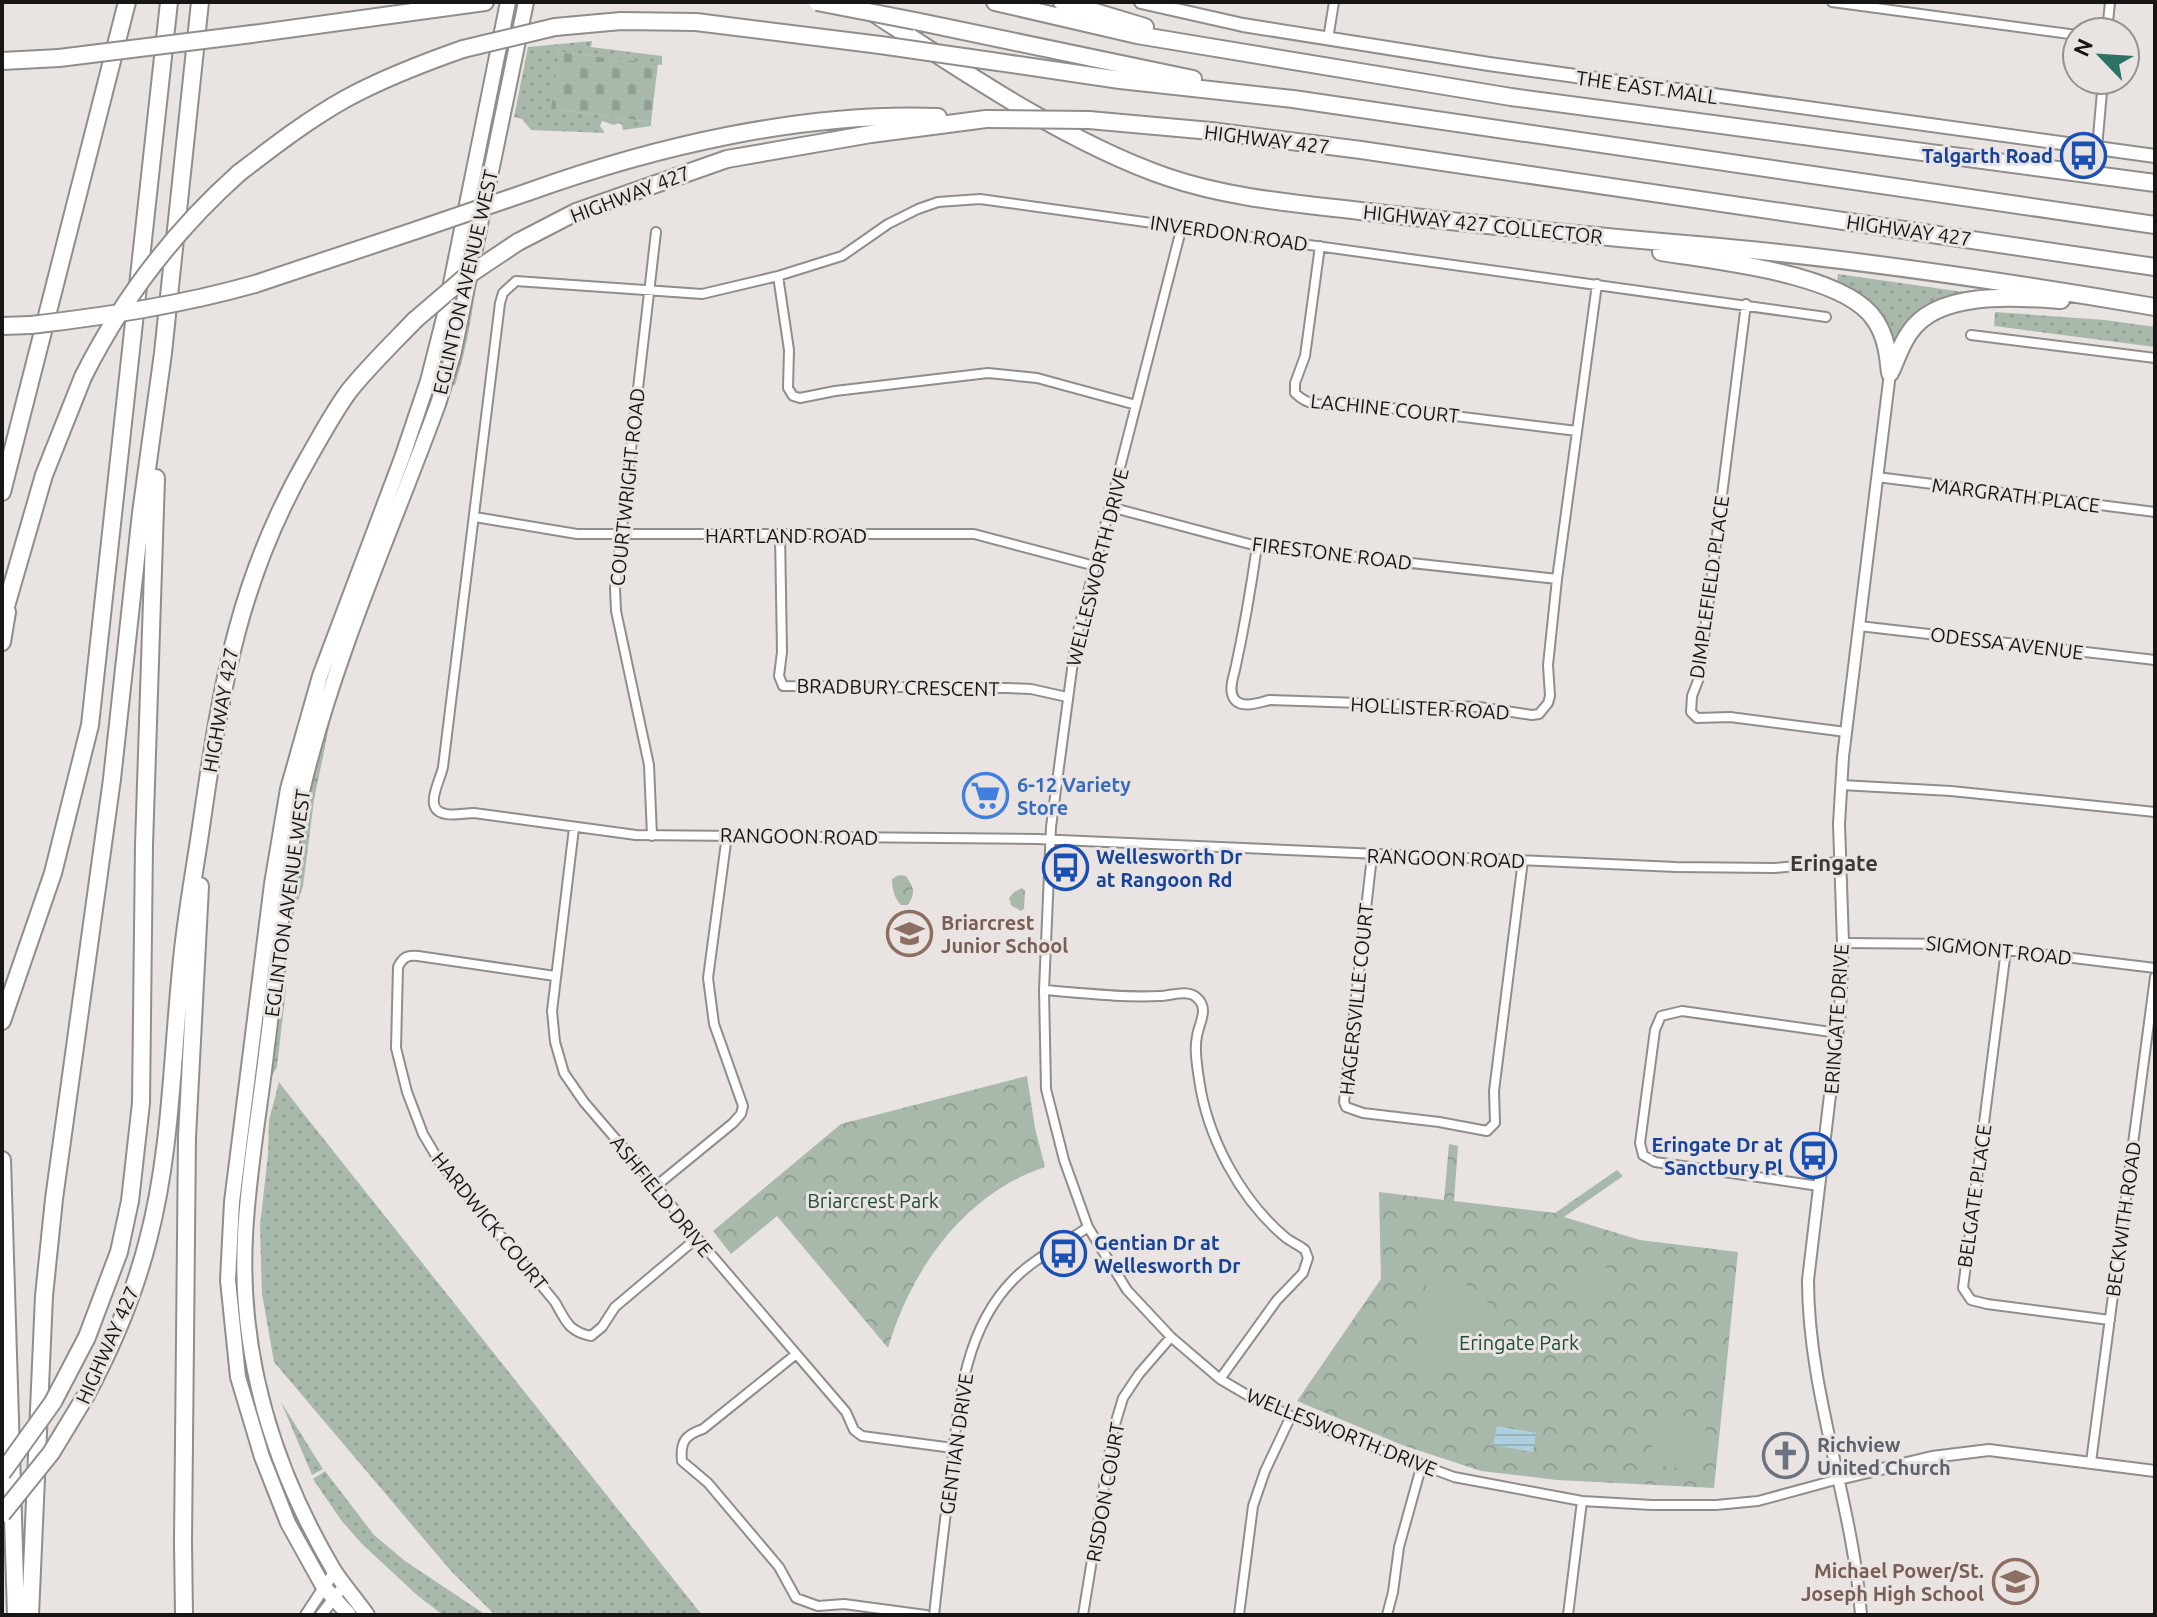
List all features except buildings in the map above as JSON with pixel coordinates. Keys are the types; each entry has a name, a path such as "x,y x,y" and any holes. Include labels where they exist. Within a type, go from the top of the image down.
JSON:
{"highway":[{"path":"2,492 127,2"},
{"path":"4,1014 53,873 90,725 169,2"},
{"path":"30,1615 44,1309 54,1199 112,779 141,513 163,353 200,2"},
{"path":"817,2 1293,99"},
{"name":"HIGHWAY 427 COLLECTOR","path":"857,2 1048,121 1110,154 1170,178 1215,190 1261,199 1581,237 1698,245 1858,262 1974,277 2155,308"},
{"path":"995,2 1092,26 1511,97 2155,183"},
{"path":"1062,2 1247,54"},
{"path":"2,61 59,58 477,3"},
{"name":"HIGHWAY 427","path":"2,620 44,475 83,377 105,335 143,278 196,214 239,173 345,99 406,69 463,49 555,27 621,21 684,21 880,45 1120,80 1293,99 2155,225"},
{"path":"2,326 146,310 201,299 255,284 572,176 678,148 794,125 886,115 986,119"},
{"name":"HIGHWAY 427","path":"2,1514 51,1453 85,1397 113,1342 149,1239 168,1114 184,928 213,742 229,656 258,557 298,475 349,392 415,320 464,278 518,242 576,212 727,159 871,134 986,119 1089,120 1211,131 1361,150 2155,267"},
{"path":"1581,237 1801,277 1851,297 1875,319 1885,340 1890,373"},
{"path":"1890,373 1910,331 1920,321 1949,305 1983,299 2016,299 2155,308"},
{"path":"2,1473 53,1402 87,1337 119,1252 130,1201 141,1103 151,623 163,353"},
{"path":"2,642 11,587"},
{"path":"181,1615 187,1137 202,824"},
{"path":"2,1160 16,1615"}],"main road":[{"name":"EGLINTON AVENUE WEST","path":"349,1615 323,1586 288,1523 262,1457 238,1377 228,1280 232,1202 272,884 288,789 320,676 428,381 447,304 508,2"},
{"name":"EGLINTON AVENUE WEST","path":"367,1615 335,1571 298,1501 277,1451 259,1395 249,1343 245,1286 248,1191 285,900 304,780 339,667 433,419 453,355 526,2"},
{"name":"THE EAST MALL","path":"1141,2 1243,25 1610,82 2155,156"}],"street":[{"path":"1328,39 1334,2"},
{"path":"1832,2 2061,33"},
{"path":"2097,148 2102,96"},
{"name":"INVERDON ROAD","path":"650,291 702,294 778,276 842,256 888,224 918,209 960,199 1002,201 1826,317"},
{"name":"WELLESWORTH DRIVE","path":"1182,226 1076,639 1051,839 1044,990 1046,1089 1064,1160 1088,1227 1127,1290 1171,1337 1220,1379 1254,1399 1454,1477 1582,1501 1716,1505 1758,1501 1932,1457 1989,1450 2155,1471"},
{"name":"COURTWRIGHT ROAD","path":"652,836 649,765 616,611 615,588 656,232"},
{"name":"LACHINE COURT","path":"1320,246 1305,356 1295,383 1295,393 1303,401 1327,405 1341,402 1577,431"},
{"path":"778,276 789,350 788,388 793,396 800,398 988,373 1037,378 1136,405"},
{"name":"RANGOON ROAD","path":"650,291 516,281 503,293 443,767 433,799 435,808 441,813 474,813 652,836 1051,839 1372,856 1718,868 1775,868 1838,862"},
{"name":"HOLLISTER ROAD","path":"1257,546 1243,640 1231,686 1233,697 1243,704 1270,700 1315,701 1479,707 1539,714 1550,696 1548,665 1557,579 1597,284"},
{"name":"DIMPLEFIELD PLACE","path":"1746,304 1700,668 1691,712 1697,718 1707,720 1718,716 1730,717 1846,732"},
{"path":"1971,335 2155,358"},
{"name":"ERINGATE DRIVE","path":"1861,1615 1853,1547 1814,1360 1809,1317 1809,1270 1838,1033 1843,943 1838,862 1841,785 1890,373"},
{"name":"MARGRATH PLACE","path":"1877,477 2155,512"},
{"name":"FIRESTONE ROAD","path":"1110,507 1257,546 1557,579"},
{"name":"HARTLAND ROAD","path":"475,517 577,534 974,534 1095,566"},
{"name":"BRADBURY CRESCENT","path":"780,535 782,652 779,676 783,686 1007,688 1031,689 1067,697"},
{"name":"ODESSA AVENUE","path":"1859,626 2155,660"},
{"path":"1841,785 1951,791 2155,812"},
{"name":"ASHFIELD DRIVE","path":"574,828 555,976 553,1028 564,1073 584,1102 697,1238 846,1412 854,1430 862,1436 953,1448"},
{"path":"656,1186 733,1123 743,1106 714,1024 708,978 727,835"},
{"name":"HAGERSVILLE COURT","path":"1372,856 1344,1102 1346,1107 1363,1113 1487,1131 1495,1123 1494,1091 1523,860"},
{"name":"SIGMONT ROAD","path":"1843,943 1932,941 2155,968"},
{"name":"BELGATE PLACE","path":"2006,950 1963,1288 1971,1300 1987,1304 2110,1320"},
{"name":"HARDWICK COURT","path":"555,976 410,955 402,959 398,967 396,1048 407,1092 423,1134 439,1161 555,1302 565,1323 579,1333 591,1336 602,1327 615,1307 697,1238"},
{"name":"BECKWITH ROAD","path":"2091,1462 2155,977"},
{"path":"1044,990 1152,997 1189,993 1197,997 1202,1005 1202,1021 1196,1037 1196,1062 1212,1128 1245,1192 1268,1221 1287,1239 1305,1250 1308,1258 1303,1273 1277,1300 1220,1379"},
{"path":"1819,1186 1655,1162 1643,1155 1640,1143 1655,1030 1661,1016 1682,1011 1838,1033"},
{"name":"GENTIAN DRIVE","path":"934,1615 963,1377 982,1324 1012,1281 1031,1263 1088,1227"},
{"name":"RISDON COURT","path":"1083,1615 1111,1439 1123,1398 1171,1337"},
{"path":"795,1355 703,1429 687,1436 682,1442 682,1461 708,1483 779,1567 796,1598 818,1606 844,1604 926,1615"},
{"path":"1239,1615 1253,1506 1265,1471 1291,1416"},
{"path":"1387,1615 1399,1547 1422,1464"},
{"path":"1568,1615 1582,1501"},
{"path":"306,1615 335,1571"},
{"path":"321,1615 345,1584"}],"green space":[{"path":"592,41 591,47 662,56 662,65 559,52 552,109 651,122 651,126 623,130 619,123 614,125 602,121 600,126 605,133 531,130 522,119 514,117 528,47"},
{"path":"559,52 658,64 651,122 551,109"},
{"path":"1838,274 1977,294 1899,340 1889,339 1860,297 1837,281"},
{"path":"475,291 459,373 455,385 448,387 471,293"},
{"path":"1995,312 2155,327 2155,347 1994,326"},
{"path":"337,688 314,800 303,886 287,934 286,989 277,1067 270,1079 295,860 307,791"},
{"path":"899,875 906,876 912,887 908,905 901,905 894,893 892,879"},
{"path":"1022,888 1025,891 1024,909 1021,911 1011,905 1009,898"},
{"name":"Briarcrest Park","path":"1027,1076 1045,1167 1016,1179 990,1196 945,1238 911,1291 888,1348 777,1216 731,1254 713,1231 841,1124"},
{"path":"279,1082 702,1615 495,1615 451,1571 274,1362 262,1294 260,1226 269,1120"},
{"name":"Eringate Park","path":"1449,1144 1458,1146 1454,1201 1555,1213 1617,1170 1623,1176 1564,1217 1640,1240 1738,1252 1714,1488 1557,1480 1481,1471 1402,1445 1297,1401 1381,1279 1379,1192 1444,1200"},
{"path":"1590,1258 1621,1279 1623,1285 1611,1300 1594,1303 1582,1296 1580,1284"},
{"path":"1429,1268 1465,1284 1492,1307 1510,1338 1520,1375 1418,1368 1414,1364"},
{"path":"281,1402 323,1469 312,1475"},
{"path":"1680,1415 1706,1421 1703,1466 1694,1469 1655,1465 1652,1447 1654,1433 1670,1418"},
{"path":"325,1471 374,1535 405,1561 486,1615 443,1615 418,1596 341,1520 313,1479"}],"water":[{"path":"1497,1426 1536,1433 1533,1452 1493,1445"}],"place":[{"name":"Talgarth Road","path":"2084,155"},
{"name":"6-12 Variety Store","path":"986,795"},
{"name":"Wellesworth Dr at Rangoon Rd","path":"1065,868"},
{"name":"Briarcrest Junior School","path":"910,934"},
{"name":"Eringate Dr at Sanctbury Pl","path":"1814,1155"},
{"name":"Gentian Dr at Wellesworth Dr","path":"1063,1254"},
{"name":"Richview United Church","path":"1786,1456"},
{"name":"Michael Power/St. Joseph High School","path":"2015,1582"}],"district":[{"name":"Eringate","path":"1834,862"}]}
